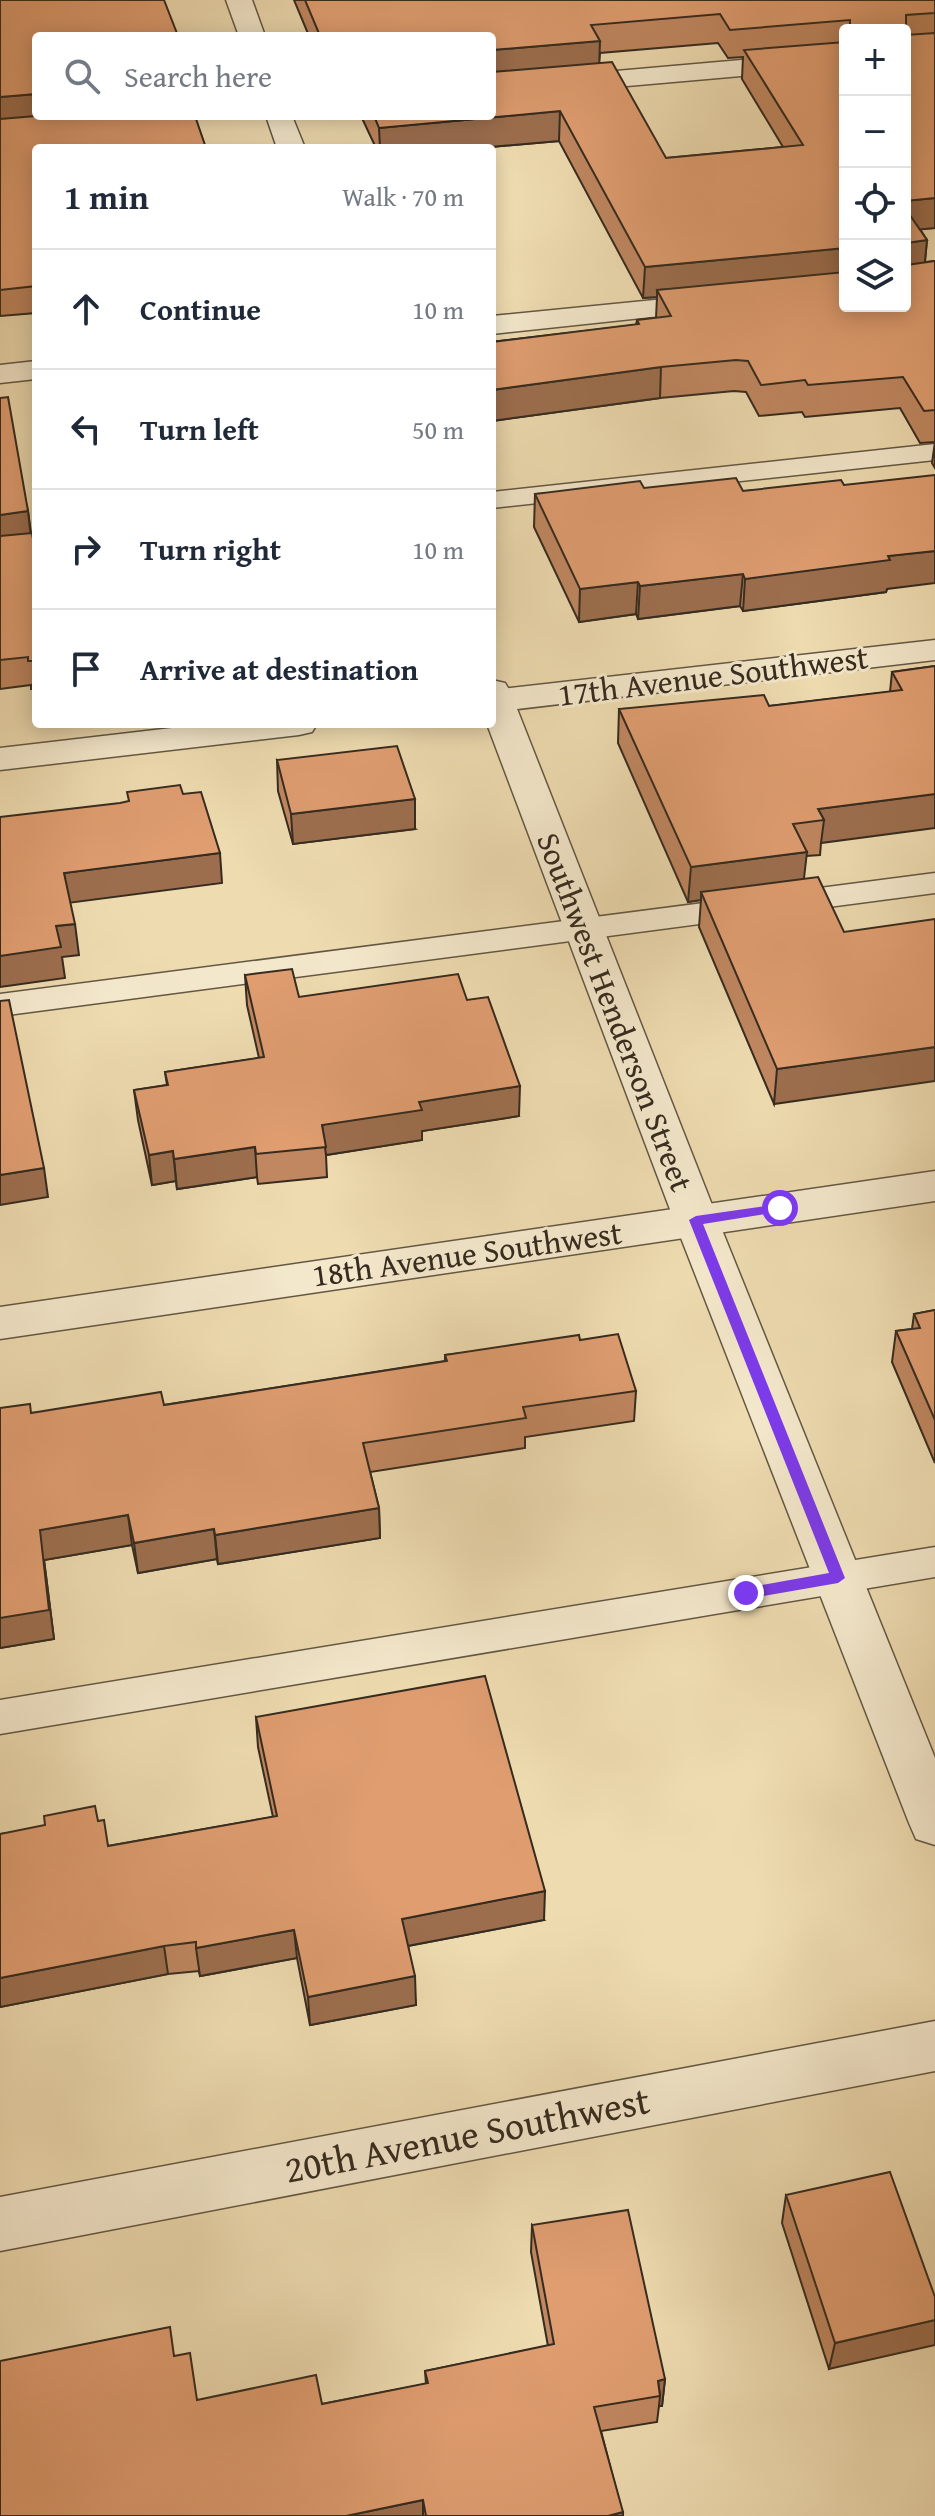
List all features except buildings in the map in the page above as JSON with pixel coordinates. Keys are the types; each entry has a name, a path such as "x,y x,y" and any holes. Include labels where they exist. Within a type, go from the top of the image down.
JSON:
{"street":[{"path":"239,0 251,32"},
{"path":"496,90 839,60"},
{"path":"280,120 290,144"},
{"path":"496,325 738,301"},
{"path":"0,374 32,370"},
{"name":"17th Avenue Southwest","path":"496,698 935,650"},
{"name":"Southwest Henderson Street","path":"496,706 935,1823"},
{"path":"0,759 265,728"},
{"name":"18th Avenue Southwest","path":"0,1323 935,1186"},
{"name":"20th Avenue Southwest","path":"0,2224 935,2046"}],"lane":[{"path":"496,500 935,452"},
{"path":"0,1005 935,883"},
{"path":"0,1717 935,1562"}],"route":[{"path":"746,1593 838,1578 696,1220 780,1208"}]}
